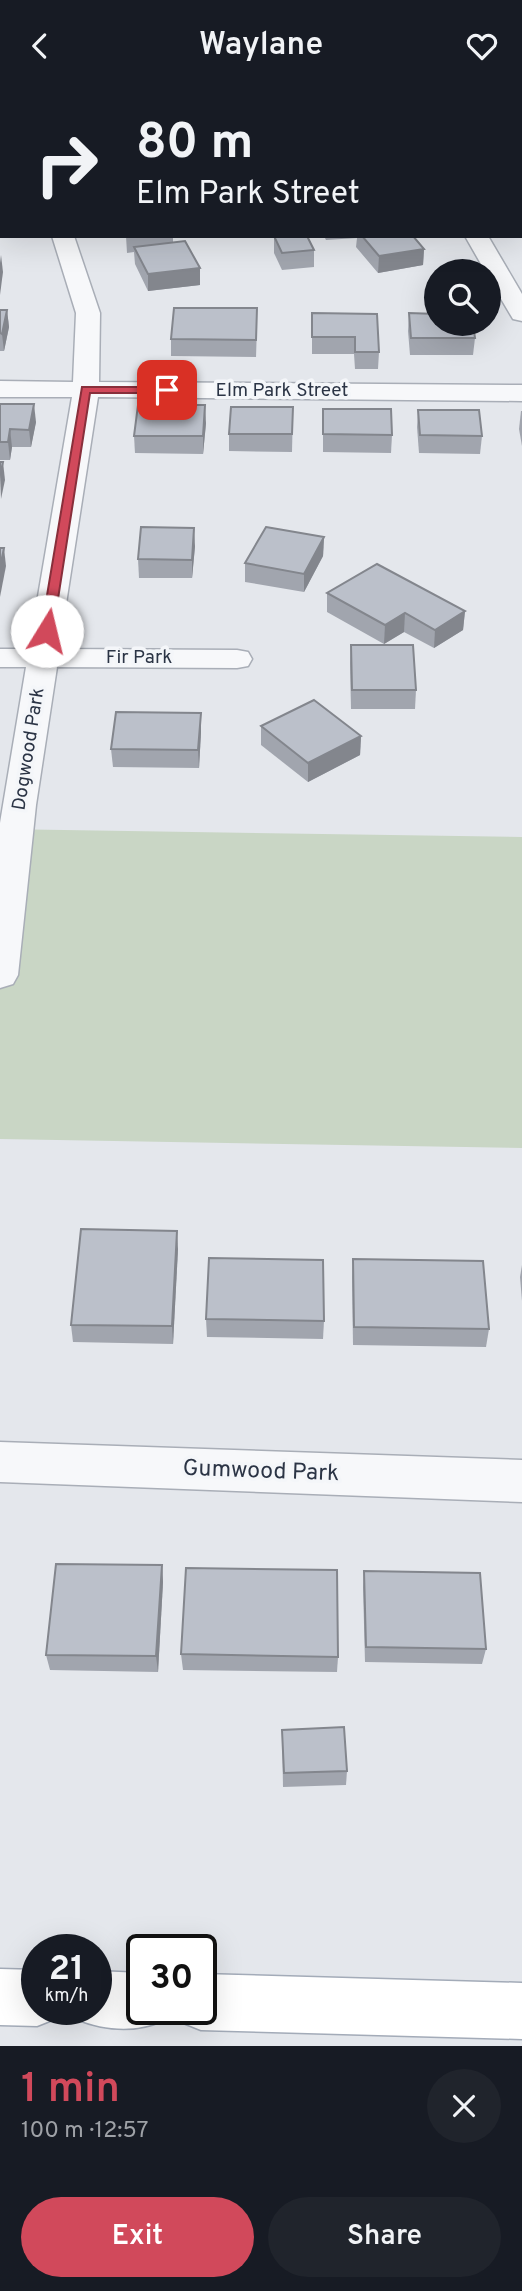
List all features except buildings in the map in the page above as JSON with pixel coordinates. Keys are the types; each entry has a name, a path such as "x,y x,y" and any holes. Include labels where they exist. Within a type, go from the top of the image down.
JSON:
{"main road":[{"path":"0,1997 21,1998"},
{"path":"217,2002 522,2011"}],"street":[{"name":"Dogwood Park","path":"0,975 19,805 86,390 88,313 64,238"},
{"path":"478,238 522,314"},
{"name":"Elm Park Street","path":"0,389 522,393"},
{"name":"Fir Park","path":"0,658 237,659"},
{"name":"Gumwood Park","path":"0,1462 522,1481"}],"green space":[{"path":"0,829 522,837 522,1148 0,1139"}],"route":[{"path":"47,631 86,390 167,390"}]}
